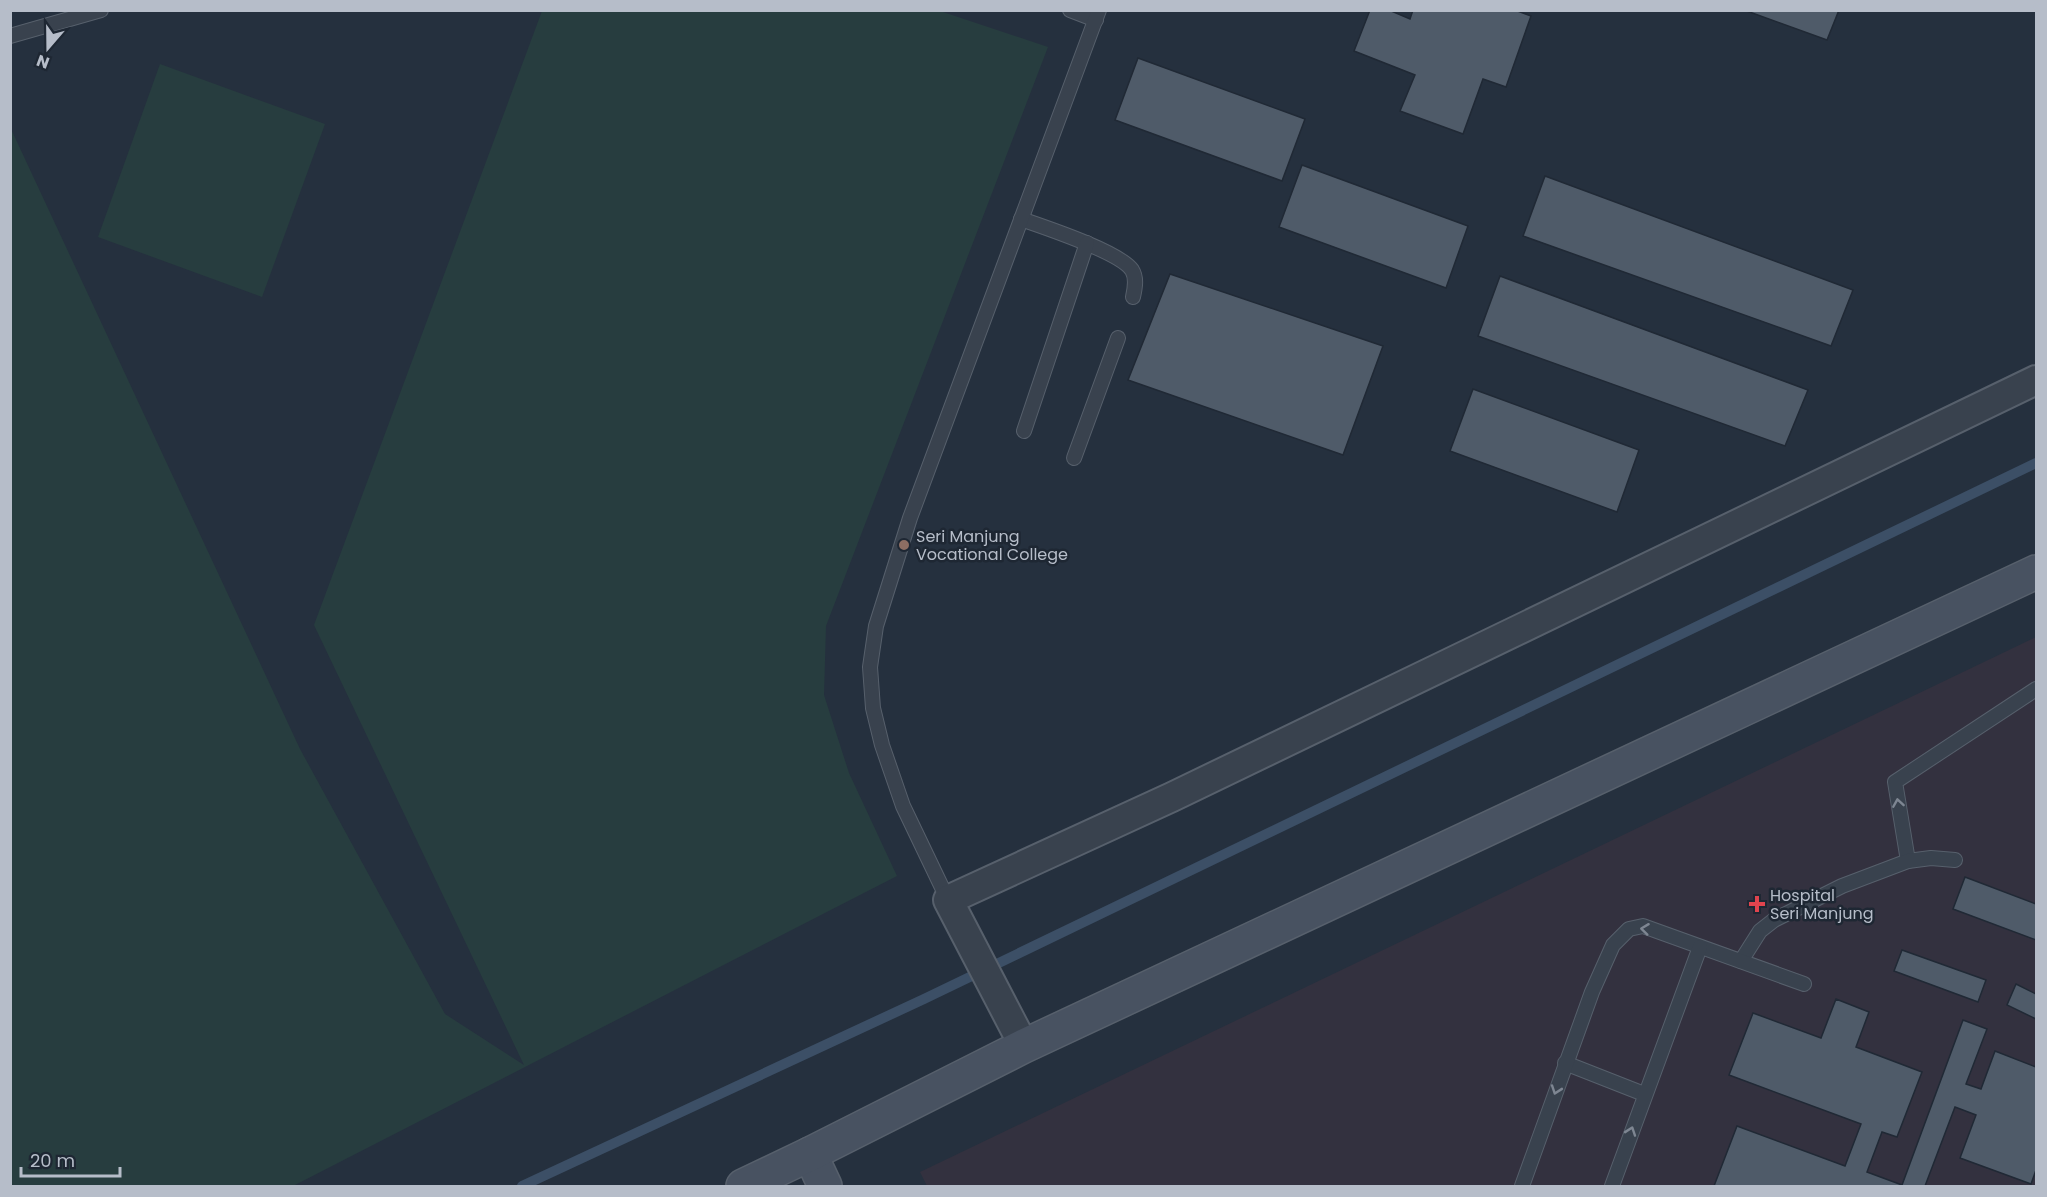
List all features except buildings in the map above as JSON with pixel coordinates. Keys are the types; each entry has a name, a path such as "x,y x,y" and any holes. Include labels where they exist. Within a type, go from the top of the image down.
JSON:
{"street":[{"path":"1024,1046 948,900 1182,792 2037,380"},
{"path":"742,1186 1024,1046 2037,572"},
{"path":"810,1154 825,1186"}],"lane":[{"path":"10,36 101,10"},
{"path":"948,900 903,806 882,745 873,708 870,667 876,626 910,518 1097,15 1070,10"},
{"path":"1022,219 1087,243 1124,262 1133,271 1136,283 1133,297"},
{"path":"1024,431 1087,243"},
{"path":"1074,458 1119,338"},
{"path":"1908,861 1895,782 2037,689"},
{"path":"1741,962 1760,931 1774,920 1842,886 1908,861 1931,858 1955,860"},
{"path":"1522,1186 1592,992 1613,945 1629,929 1643,926 1804,984"},
{"path":"1612,1186 1700,947"},
{"path":"1565,1063 1644,1094"}],"shaded area":[{"name":"Hospital Seri Manjung","path":"2036,637 2036,1186 927,1186 920,1172"}],"green space":[{"path":"542,11 940,11 1048,47 826,626 824,695 849,773 897,876 293,1186 11,1186 11,129 300,749 445,1014 524,1065 314,625"},
{"path":"160,64 325,124 262,297 98,237"}],"waterway":[{"path":"522,1186 924,999 2036,463"}],"place":[{"name":"Seri Manjung Vocational College","path":"904,545"},
{"name":"Hospital Seri Manjung","path":"1757,904"}]}
